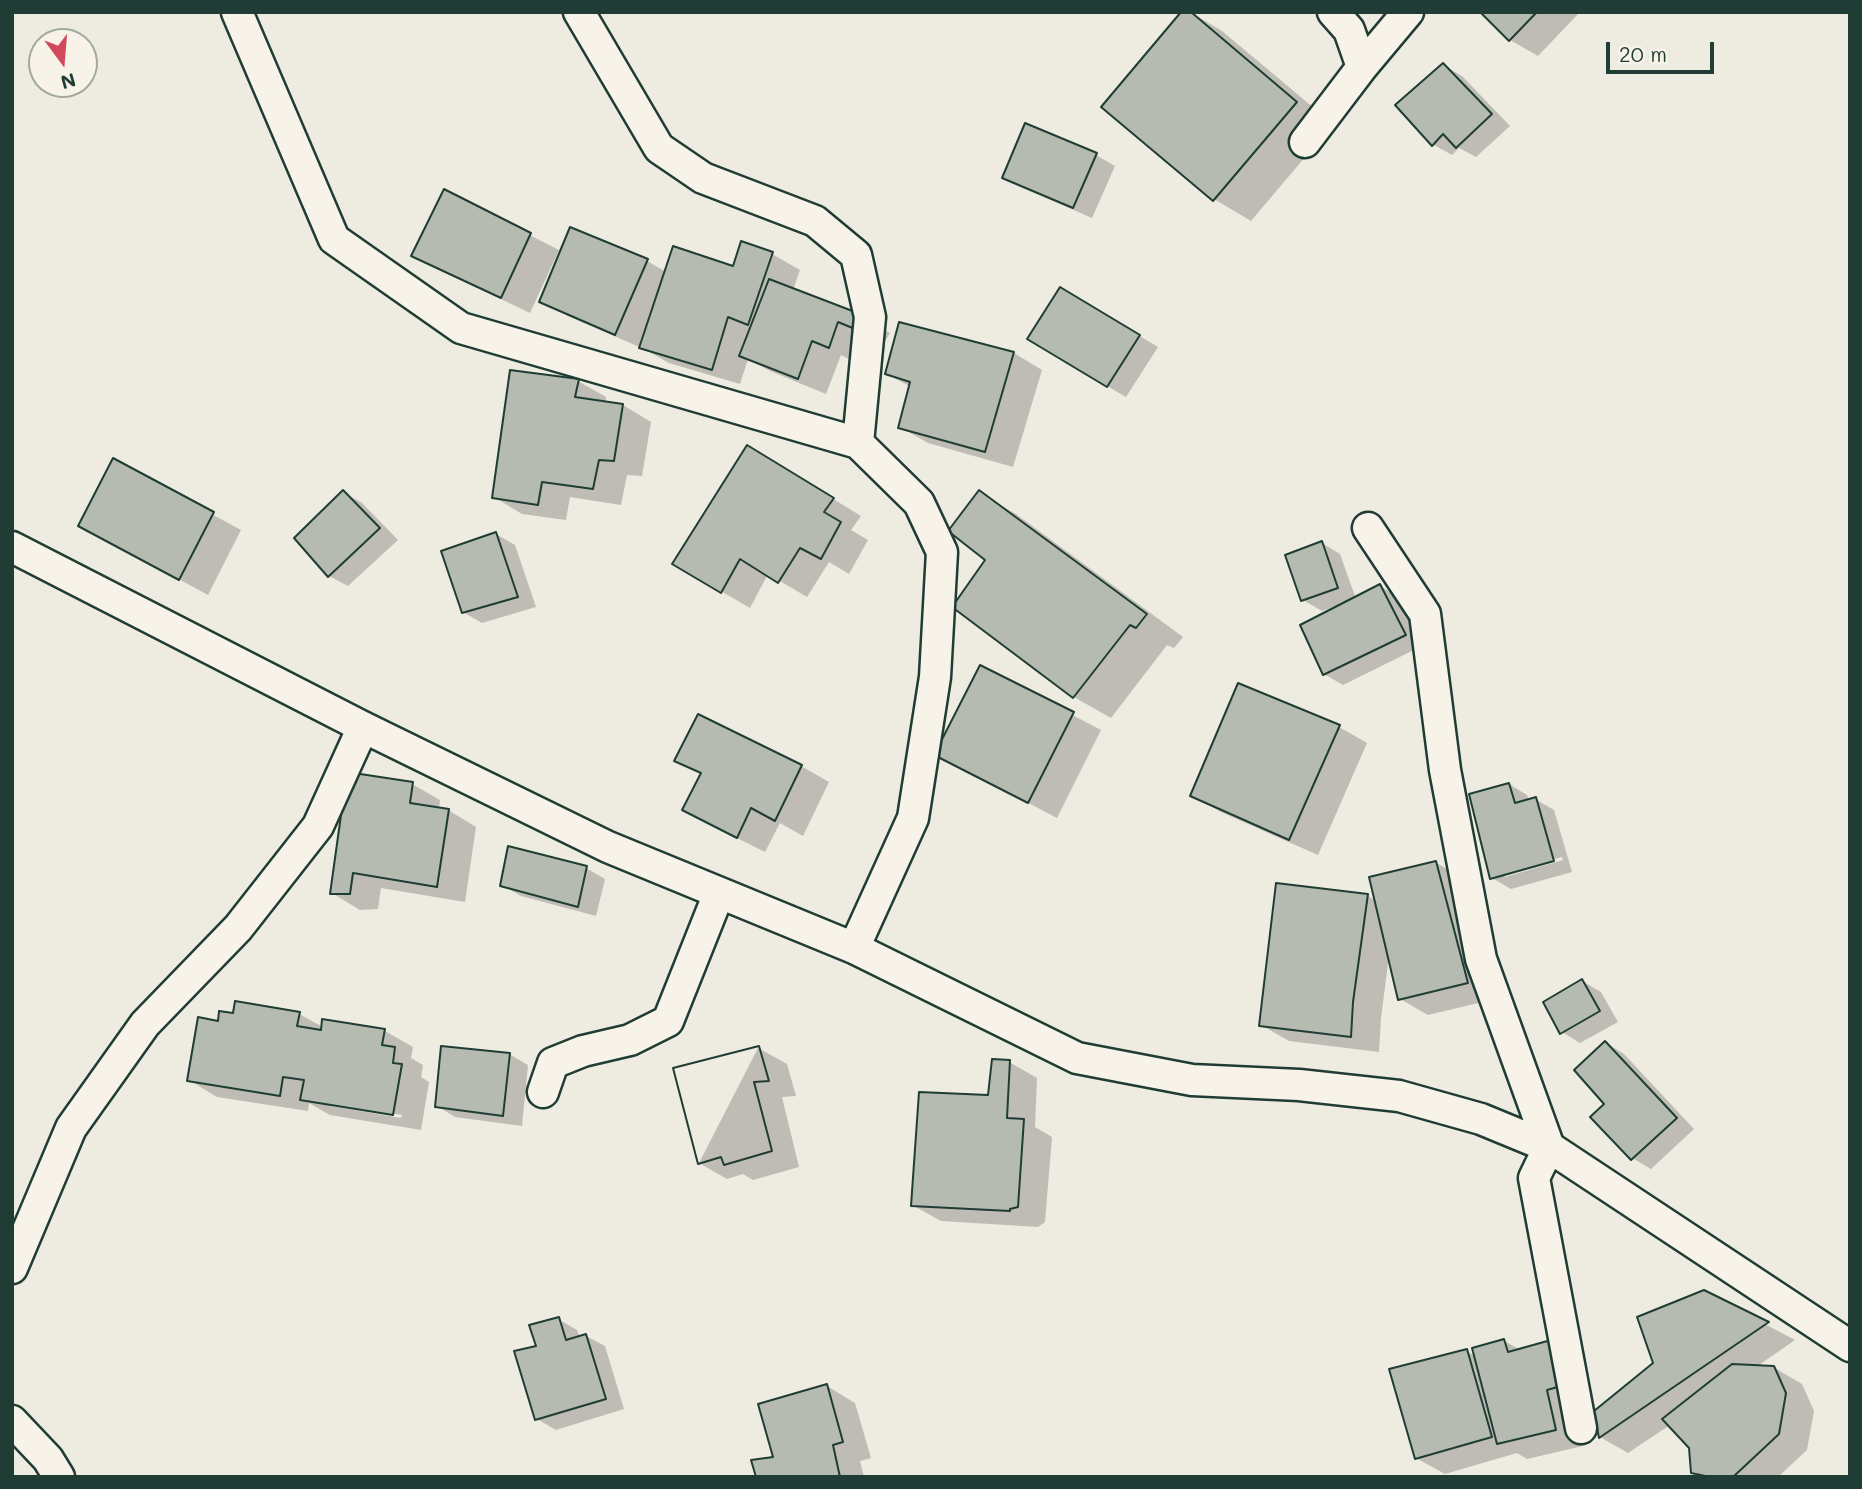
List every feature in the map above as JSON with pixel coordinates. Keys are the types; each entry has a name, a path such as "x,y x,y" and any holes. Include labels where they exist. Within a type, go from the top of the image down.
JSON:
{"street":[{"path":"237,12 334,239 461,328 858,443 919,503 942,552 935,677 913,818 853,948"},
{"path":"579,12 659,148 703,178 815,221 856,255 870,317 858,443"},
{"path":"1333,12 1349,30 1362,67"},
{"path":"1305,142 1408,12"},
{"path":"1368,527 1425,614 1445,770 1481,959 1549,1147 1534,1178 1581,1428"},
{"path":"12,547 363,727 608,846 853,948 1077,1058 1192,1080 1299,1085 1399,1096 1481,1119 1549,1147 1850,1346"},
{"path":"12,1268 71,1128 145,1024 238,928 318,826 363,727"},
{"path":"544,1092 553,1063 583,1051 630,1040 668,1021 719,893"},
{"path":"12,1421 48,1459 59,1477"}],"building":[{"path":"1181,12 1191,12 1297,102 1213,201 1101,107"},
{"path":"1480,12 1537,12 1509,41"},
{"path":"1443,63 1492,114 1456,148 1443,134 1432,146 1395,105"},
{"path":"1025,123 1097,153 1073,208 1002,178"},
{"path":"444,189 531,233 501,298 411,256"},
{"path":"570,227 648,259 615,335 539,302"},
{"path":"741,241 773,252 748,325 728,317 712,370 639,348 673,246 733,266"},
{"path":"769,279 863,315 855,329 838,322 829,348 812,341 798,379 739,356"},
{"path":"1060,287 1140,335 1107,387 1027,339"},
{"path":"899,322 1014,352 985,452 898,428 910,382 885,374"},
{"path":"510,370 579,379 575,397 623,404 614,461 599,460 593,489 542,482 538,505 492,498"},
{"path":"747,445 834,498 824,512 841,522 821,559 800,548 778,583 740,559 721,593 672,564"},
{"path":"113,458 214,512 179,580 78,526"},
{"path":"343,490 380,528 328,577 294,538"},
{"path":"979,490 1147,614 1136,628 1130,625 1073,698 952,607 985,560 948,531"},
{"path":"496,532 518,597 462,613 441,551"},
{"path":"1322,541 1338,588 1301,601 1285,555"},
{"path":"1380,584 1406,635 1323,675 1300,625"},
{"path":"980,665 1074,712 1028,803 934,755"},
{"path":"1238,683 1340,725 1289,840 1190,796"},
{"path":"698,714 802,765 775,821 751,808 737,838 682,810 701,773 674,761"},
{"path":"347,772 413,782 410,803 449,809 437,887 353,873 350,894 330,894"},
{"path":"1509,783 1515,803 1536,797 1554,861 1490,879 1469,794"},
{"path":"508,846 587,866 578,907 500,886"},
{"path":"1436,861 1468,983 1398,1000 1369,877"},
{"path":"1276,883 1368,894 1353,1002 1351,1037 1259,1026"},
{"path":"1582,979 1600,1011 1560,1034 1543,1002"},
{"path":"235,1001 300,1012 297,1026 321,1030 322,1019 385,1029 382,1045 395,1047 393,1063 402,1064 393,1115 300,1100 304,1080 283,1077 280,1096 187,1081 198,1017 218,1021 219,1011 233,1013"},
{"path":"1605,1041 1677,1118 1631,1160 1590,1117 1604,1104 1574,1070"},
{"path":"441,1046 510,1053 503,1116 435,1107"},
{"path":"759,1046 769,1081 754,1082 772,1151 724,1165 721,1157 698,1164 673,1068"},
{"path":"759,1046 769,1081 754,1082 772,1151 724,1165 721,1157 698,1164 673,1068"},
{"path":"992,1059 1010,1060 1007,1118 1024,1119 1018,1207 1010,1211 911,1206 919,1092 988,1095"},
{"path":"1704,1290 1769,1322 1599,1438 1594,1411 1653,1363 1637,1317"},
{"path":"559,1317 566,1340 586,1334 606,1399 535,1420 514,1351 536,1346 529,1325"},
{"path":"1504,1339 1508,1352 1551,1340 1561,1386 1547,1390 1556,1430 1497,1444 1472,1348"},
{"path":"1467,1349 1492,1437 1415,1459 1389,1369"},
{"path":"1732,1364 1774,1366 1786,1393 1779,1434 1733,1477 1710,1477 1691,1473 1689,1448 1662,1419"},
{"path":"827,1384 843,1442 833,1445 840,1477 756,1477 751,1460 773,1457 758,1404"}]}
